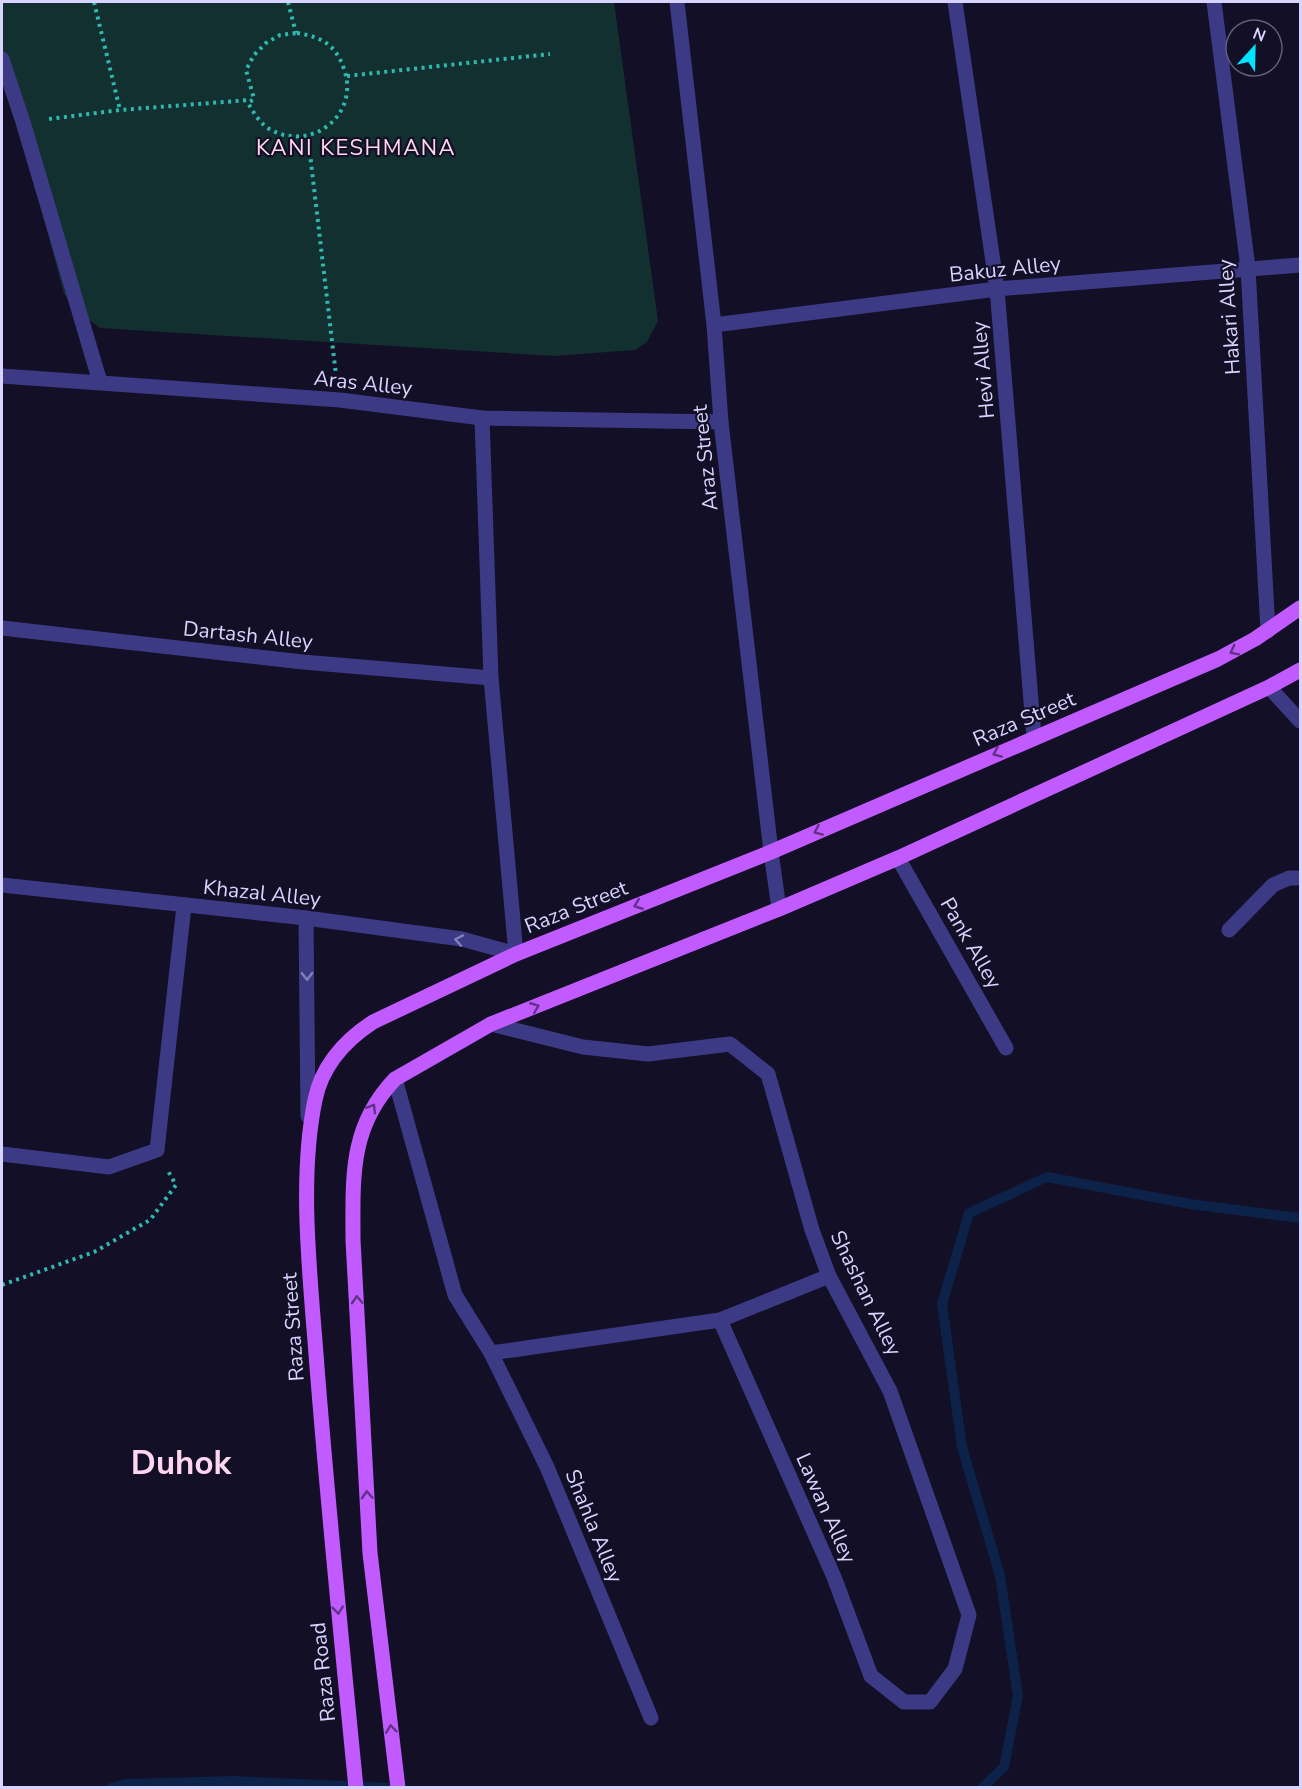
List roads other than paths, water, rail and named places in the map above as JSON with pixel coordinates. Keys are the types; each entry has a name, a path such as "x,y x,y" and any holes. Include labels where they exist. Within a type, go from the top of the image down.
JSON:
{"main road":[{"name":"Raza Street","path":"332,1552 309,1261 308,1203 309,1159 315,1099 320,1081 329,1063 341,1047 373,1022 516,954 771,852 1218,659 1268,631 1300,608"},
{"path":"398,1788 370,1553 353,1240 353,1199 359,1140 364,1122 372,1107 395,1079 491,1024 779,909 898,858 1269,687 1300,670"},
{"name":"Raza Road","path":"332,1552 356,1788"}],"street":[{"name":"Araz Street","path":"677,2 714,325 721,422 779,909"},
{"name":"Hevi Alley","path":"955,2 997,289 1034,737"},
{"name":"Hakari Alley","path":"1214,2 1248,268 1268,631"},
{"path":"2,59 23,122 100,382"},
{"name":"Bakuz Alley","path":"714,325 997,289 1300,265"},
{"name":"Aras Alley","path":"2,376 340,400 482,418 721,422"},
{"path":"482,418 491,678 516,954"},
{"name":"Dartash Alley","path":"2,628 303,662 491,678"},
{"path":"1269,687 1300,721"},
{"name":"Pank Alley","path":"898,858 1006,1048"},
{"path":"1229,930 1273,885 1289,878 1300,878"},
{"name":"Khazal Alley","path":"2,885 306,918 462,939 516,954"},
{"path":"2,1154 109,1167 157,1150 184,906"},
{"path":"306,918 309,1159"},
{"name":"Shashan Alley","path":"491,1024 583,1047 648,1054 730,1044 768,1074 812,1230 829,1276 890,1391 969,1615 955,1669 930,1702 904,1702"},
{"name":"Shahla Alley","path":"395,1079 455,1295 491,1353 547,1467 651,1718"},
{"path":"491,1353 720,1320 829,1276"},
{"name":"Lawan Alley","path":"720,1320 834,1577 871,1676 904,1702"}],"waterway":[{"path":"982,1788 1004,1767 1018,1696 1000,1576 962,1447 942,1304 969,1213 1047,1177 1190,1204 1300,1218"},
{"path":"111,1788 126,1784 234,1781 388,1788"}],"district":[{"name":"KANI KESHMANA","path":"356,148"},
{"name":"Duhok","path":"181,1463"}]}
